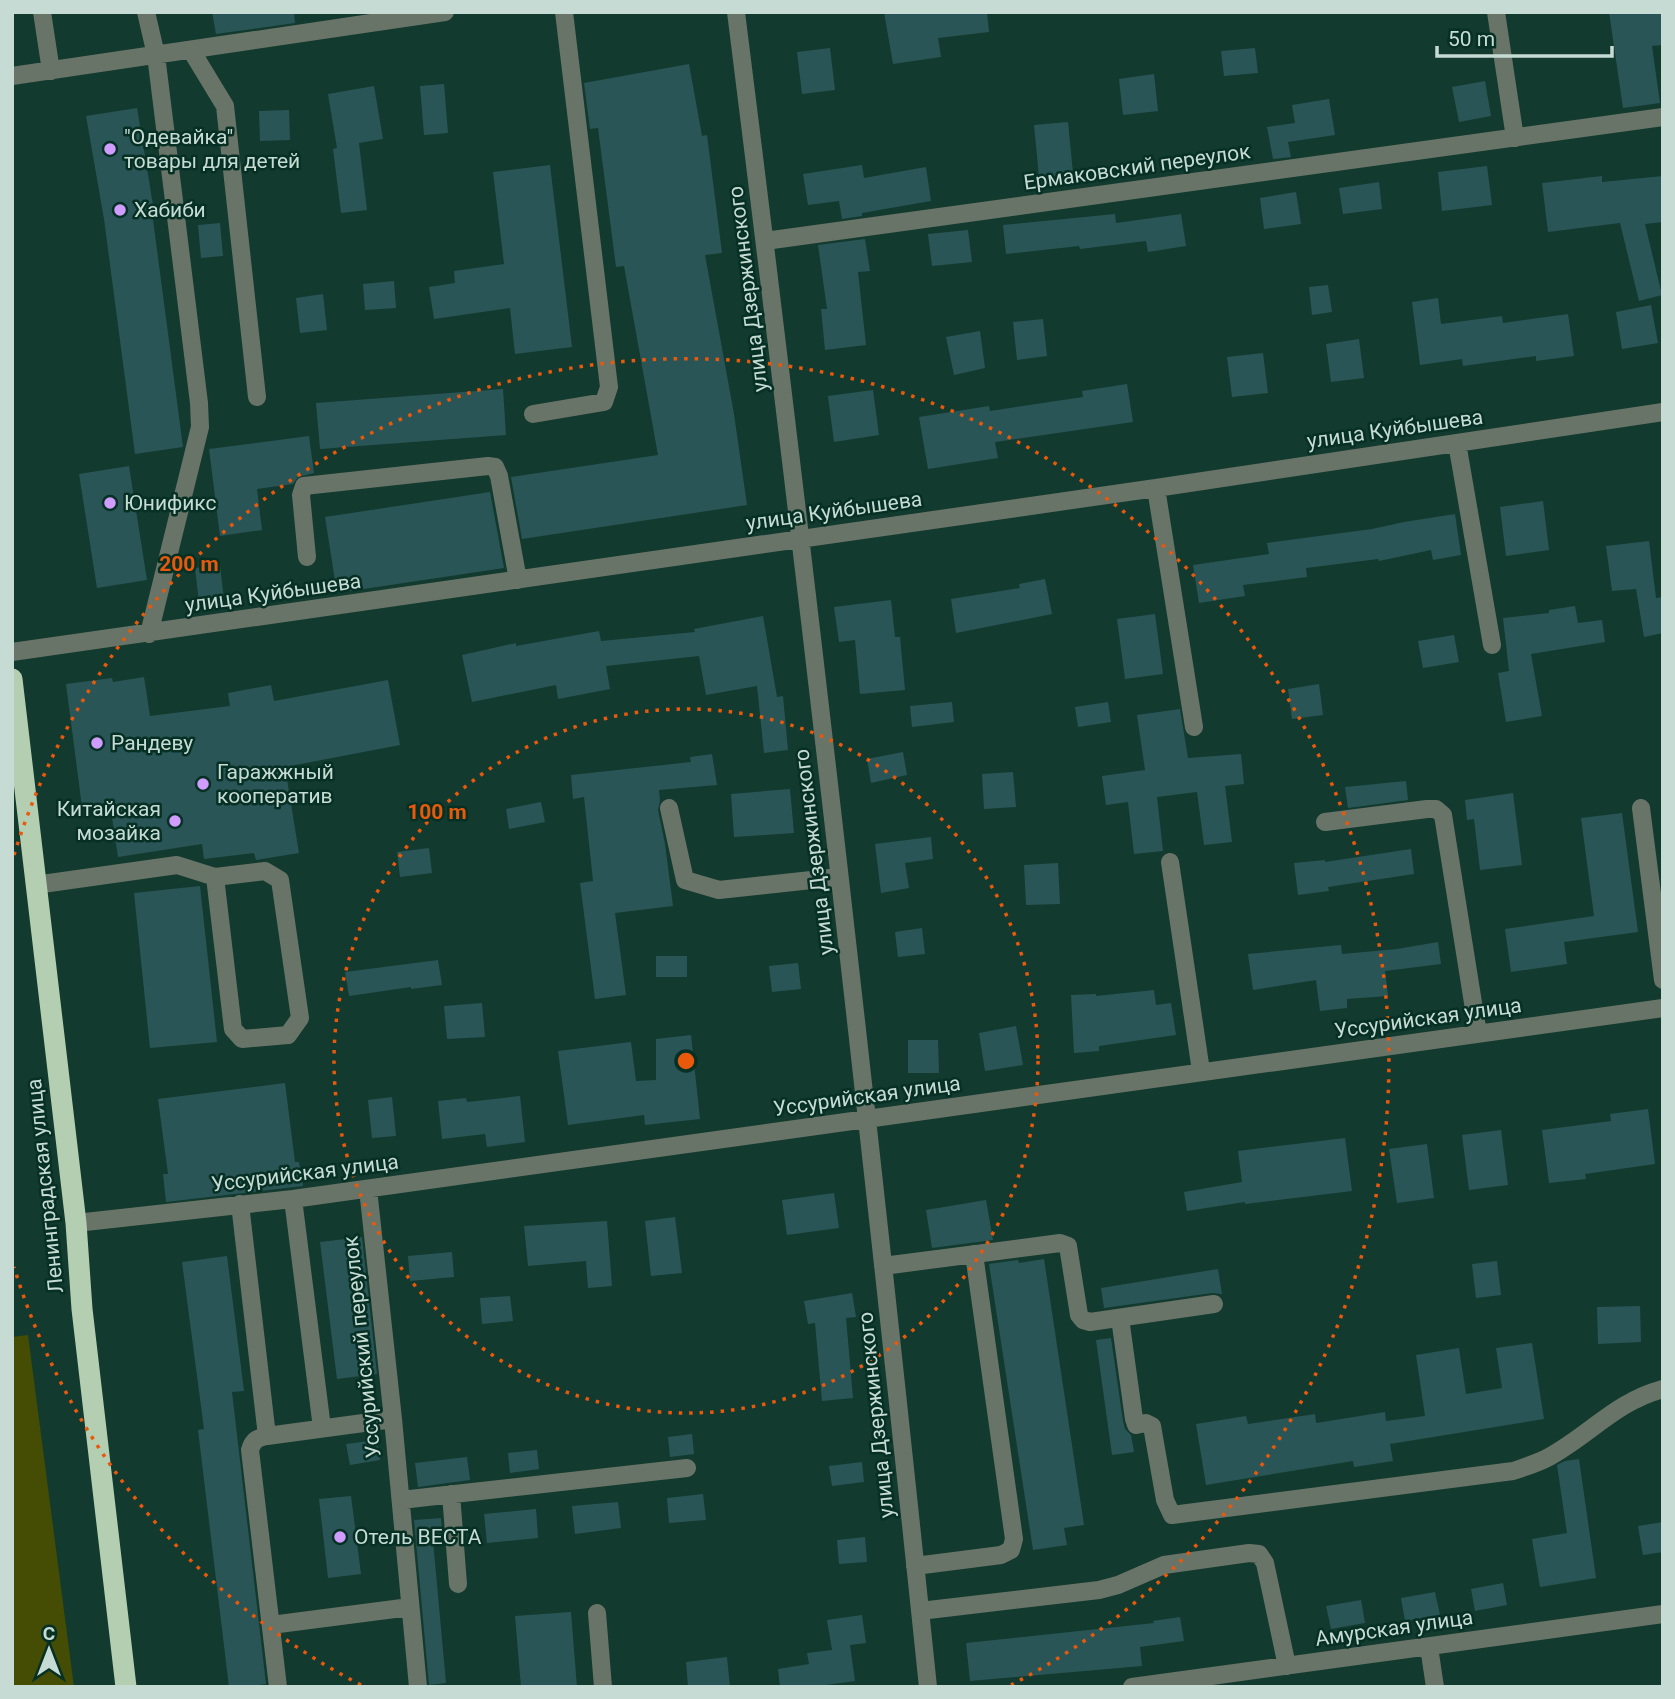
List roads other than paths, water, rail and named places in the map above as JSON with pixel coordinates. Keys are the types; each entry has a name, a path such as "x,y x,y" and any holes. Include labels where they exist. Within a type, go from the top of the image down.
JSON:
{"highway":[{"name":"Ленинградская улица","path":"12,679 76,1223 82,1309 126,1687"}],"street":[{"path":"42,12 51,71"},
{"path":"146,12 156,55 200,427 149,634"},
{"path":"12,76 445,12"},
{"path":"533,414 604,402 609,387 564,12"},
{"name":"улица Дзержинского","path":"736,12 801,539 928,1687"},
{"path":"1496,12 1515,138"},
{"path":"191,50 225,106 257,397"},
{"name":"Ермаковский переулок","path":"765,241 1663,117"},
{"name":"улица Куйбышева","path":"12,652 1156,488 1663,412"},
{"path":"1457,443 1492,645"},
{"path":"307,557 301,495 304,486 488,466 495,467 499,476 518,580"},
{"path":"1156,488 1194,727"},
{"path":"668,808 685,880 719,890 839,877"},
{"path":"1641,808 1663,980"},
{"path":"1325,822 1427,809 1436,809 1443,815 1478,1034"},
{"path":"1170,862 1201,1071"},
{"path":"35,884 177,865 215,877 265,871 280,880 300,1018 288,1035 242,1039 233,1029 215,877"},
{"name":"Уссурийская улица","path":"76,1223 293,1199 1663,1009"},
{"name":"Уссурийский переулок","path":"368,1188 418,1687"},
{"path":"293,1199 322,1428"},
{"path":"240,1204 267,1436"},
{"path":"883,1266 1060,1243 1068,1246 1079,1315 1083,1320 1090,1322 1214,1304"},
{"path":"915,1566 1001,1555 1011,1550 1014,1539 974,1254"},
{"path":"1120,1318 1134,1419 1136,1424 1146,1423 1152,1426 1165,1500 1172,1515 1513,1471 1549,1457 1618,1407 1641,1395 1663,1389"},
{"path":"278,1687 250,1450 253,1442 267,1436 393,1419"},
{"path":"401,1500 688,1468"},
{"path":"452,1494 458,1584"},
{"path":"920,1611 1099,1590 1118,1585 1164,1565 1249,1553 1259,1554 1265,1563 1287,1666"},
{"path":"271,1625 410,1607"},
{"path":"597,1613 603,1687"},
{"name":"Амурская улица","path":"1132,1687 1663,1614"},
{"path":"1429,1647 1435,1687"}],"place":[{"name":"\"Одевайка\" товары для детей","path":"110,149"},
{"name":"Хабиби","path":"120,210"},
{"name":"Юнификс","path":"110,503"},
{"name":"Рандеву","path":"97,743"},
{"name":"Гаражжный кооператив","path":"203,784"},
{"name":"Китайская мозайка","path":"175,821"},
{"name":"Отель ВЕСТА","path":"340,1537"}]}
